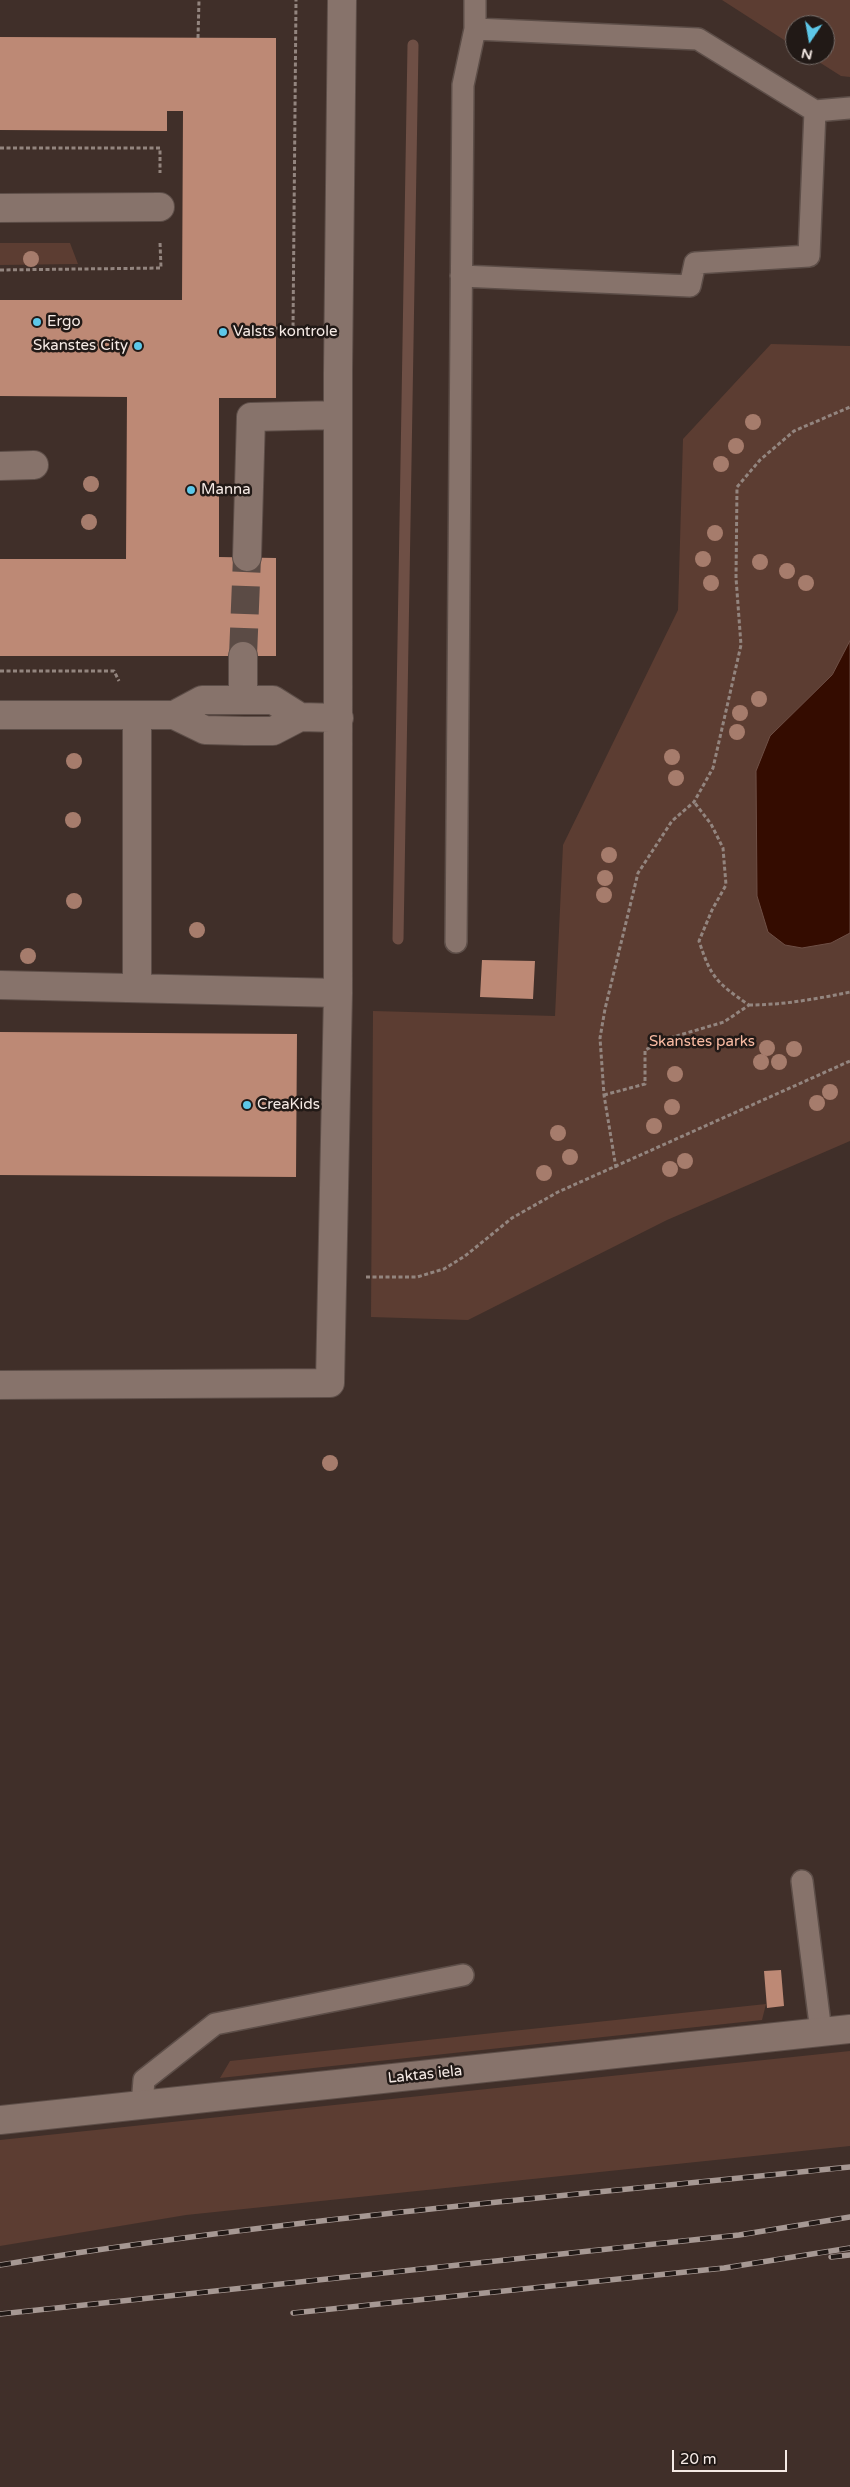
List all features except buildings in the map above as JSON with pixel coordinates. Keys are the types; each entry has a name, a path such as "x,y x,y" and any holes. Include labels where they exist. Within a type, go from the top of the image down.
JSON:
{"street":[{"path":"0,1385 330,1383 338,993 338,415 342,0"},
{"path":"0,208 160,207"},
{"path":"247,557 251,416 338,415"},
{"path":"0,466 34,465"},
{"path":"243,656 243,700"},
{"path":"0,715 174,715 202,700 273,700 300,717"},
{"path":"174,715 205,730 245,731 273,730 300,717 339,718"},
{"path":"137,988 138,716"},
{"path":"0,985 338,993"},
{"name":"Laktas iela","path":"0,2120 850,2029"}],"lane":[{"path":"456,942 463,85 475,29 475,0"},
{"path":"475,29 698,39 815,111 850,108"},
{"path":"461,276 690,286 695,263 809,256 815,111"},
{"path":"802,1882 822,2032"},
{"path":"142,2106 144,2080 215,2024 463,1974"}],"path":[{"path":"198,38 199,0"},
{"path":"276,328 294,329 296,0"},
{"path":"0,148 160,148"},
{"path":"616,1168 604,1095 600,1038 603,1019 638,873 672,821 694,802 713,768 741,645 736,578 737,486 760,460 794,431 850,407"},
{"path":"0,671 114,671 138,716"},
{"path":"694,802 711,824 723,848 726,885 712,910 699,941 708,970 726,989 749,1005"},
{"path":"604,1095 645,1084 645,1050 673,1038 724,1022 749,1005 789,1003 850,992"},
{"path":"332,1278 417,1277 444,1269 465,1256 512,1218 558,1192 616,1168 850,1062"}],"green space":[{"path":"722,0 850,0 850,77 841,76 824,65 835,65 835,15 785,15 785,41"},
{"path":"0,243 70,243 78,264 0,265"},
{"name":"Skanstes parks","path":"771,344 850,346 850,1141 667,1220 468,1320 371,1317 373,1011 555,1016 563,845 678,610 683,439"},
{"path":"766,2004 762,2020 220,2078 230,2061"},
{"path":"850,2051 850,2146 186,2215 0,2246 0,2140"}],"shaded area":[{"path":"850,641 850,933 831,943 802,948 785,945 768,932 757,896 756,771 770,736 832,675"}],"waterway":[{"path":"398,939 413,45"}],"tunnel":[{"path":"243,656 247,557"}],"railway":[{"path":"0,2265 211,2234 318,2221 850,2167"},
{"path":"0,2314 739,2235 850,2217"},
{"path":"293,2313 724,2268 850,2248"},
{"path":"831,2257 850,2255"}],"place":[{"name":"Ergo","path":"37,322"},
{"name":"Valsts kontrole","path":"223,332"},
{"name":"Skanstes City","path":"138,346"},
{"name":"Manna","path":"191,490"},
{"name":"CreaKids","path":"247,1105"}]}
